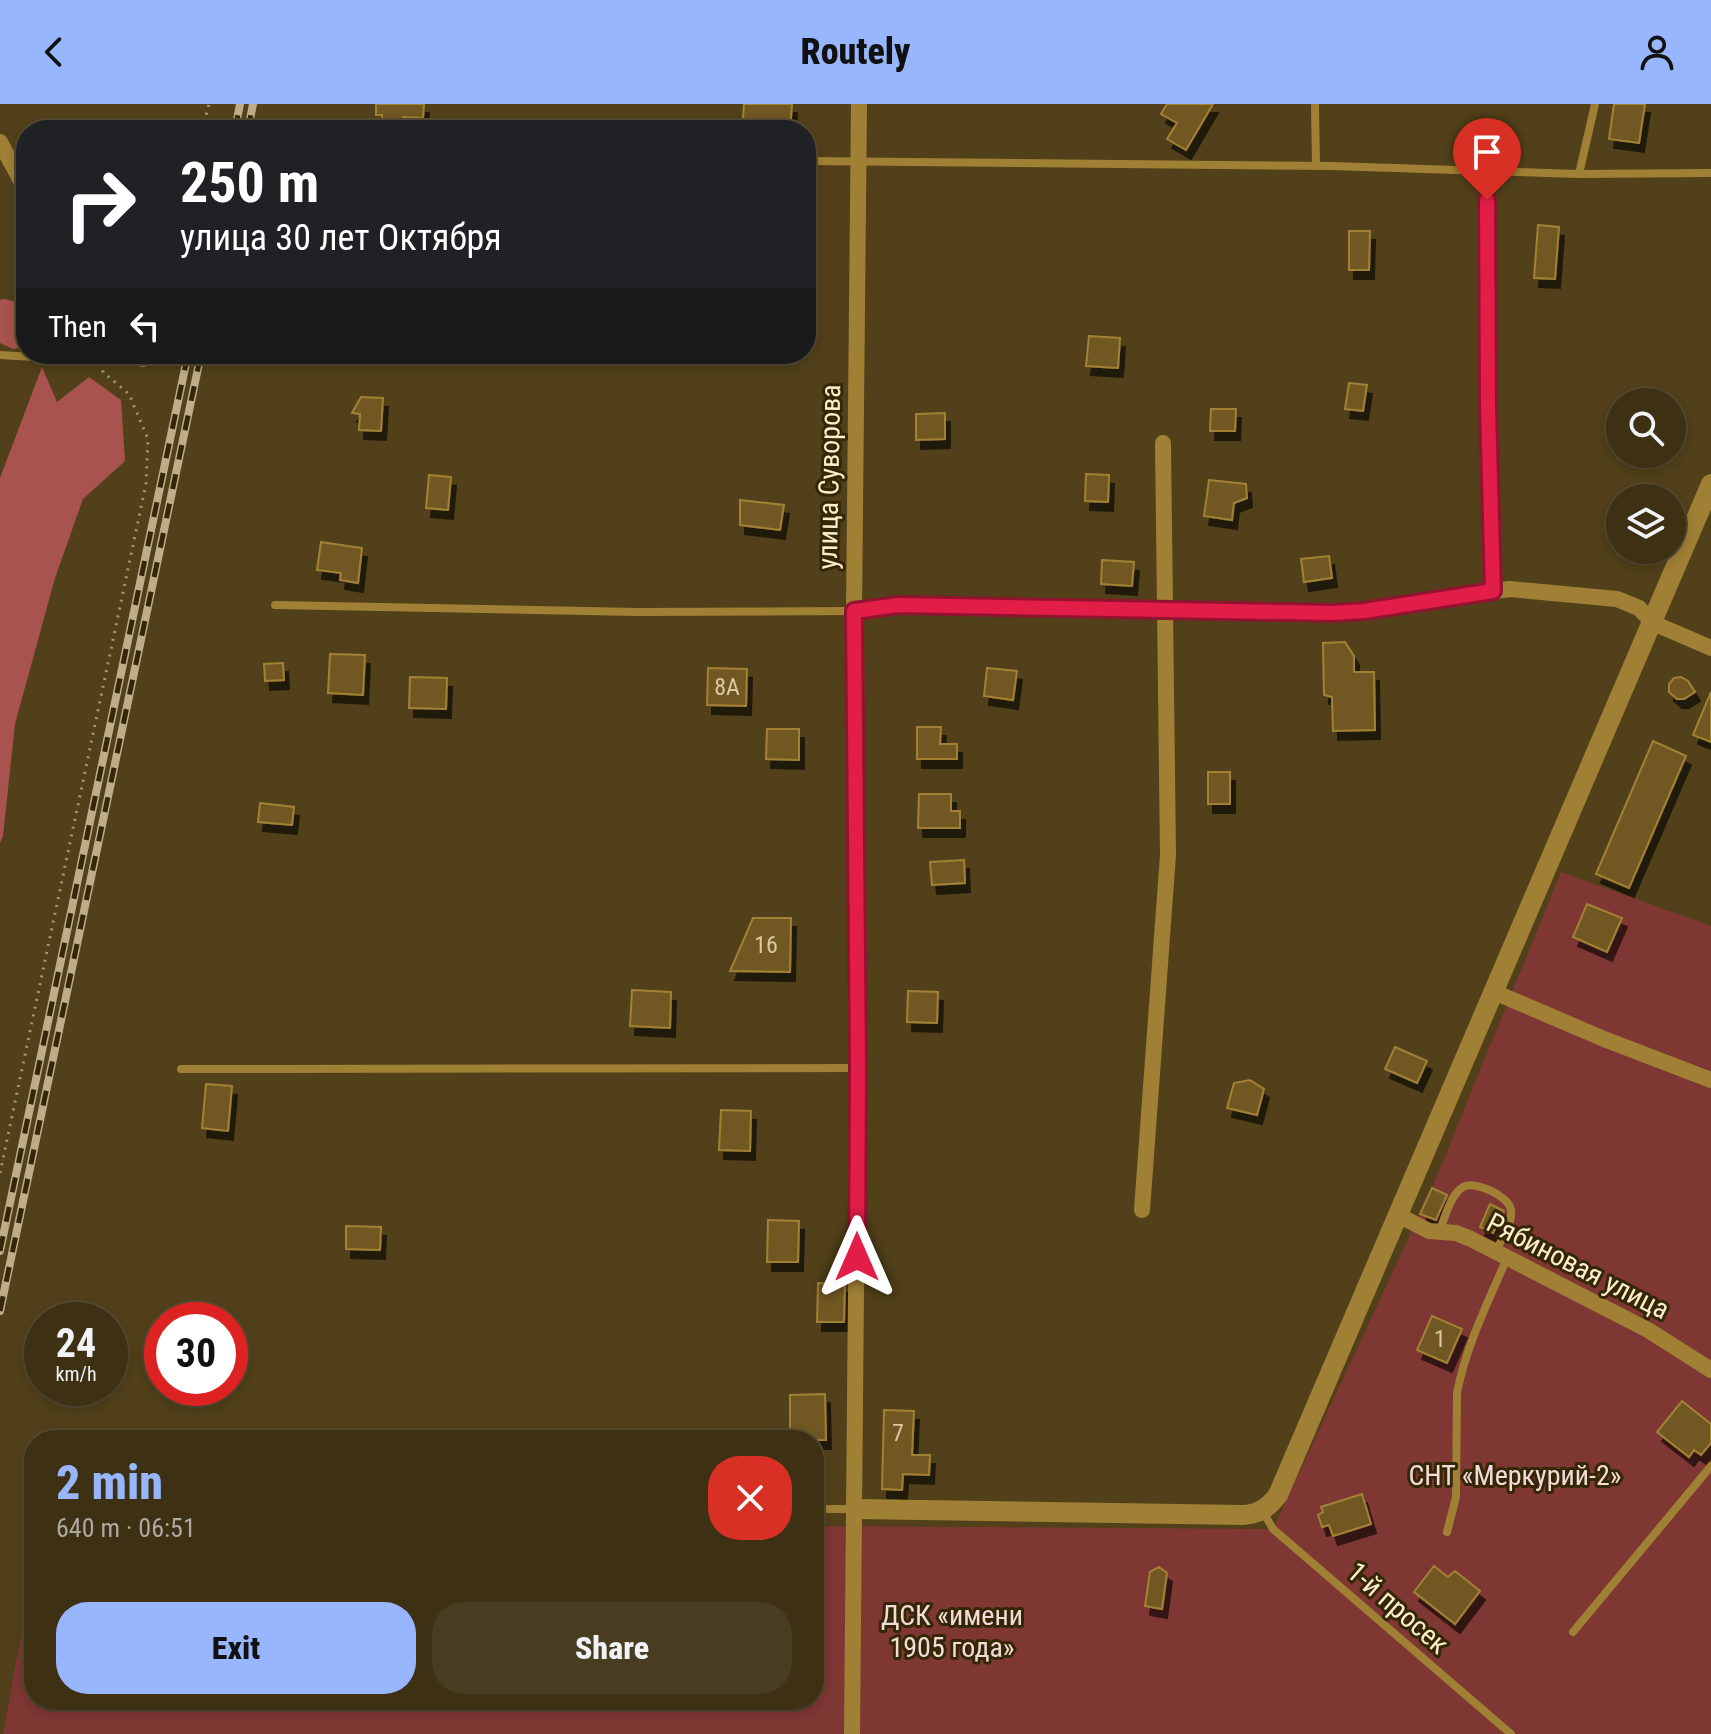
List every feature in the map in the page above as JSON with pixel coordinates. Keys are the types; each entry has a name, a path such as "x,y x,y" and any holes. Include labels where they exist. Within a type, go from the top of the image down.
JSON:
{"street":[{"name":"улица Суворова","path":"852,1734 858,1068 854,611 859,104"},
{"path":"0,142 16,172"},
{"path":"1142,1210 1168,855 1163,443"},
{"path":"856,1509 1243,1515 1262,1511 1278,1495 1407,1219 1494,992 1711,484"},
{"path":"854,611 899,605 1166,612 1364,611 1493,591 1532,591 1617,599 1639,608 1653,623 1711,648"},
{"path":"1494,992 1711,1080"},
{"name":"Рябиновая улица","path":"1407,1219 1438,1232 1456,1233 1501,1254 1665,1339 1711,1370"}],"lane":[{"path":"1315,104 1316,166"},
{"path":"1579,174 1595,104"},
{"path":"816,161 1316,166 1579,174 1711,173"},
{"path":"1487,171 1493,591"},
{"path":"275,605 638,612 854,611"},
{"path":"181,1069 858,1068"},
{"path":"1438,1232 1455,1195 1464,1186 1473,1184 1502,1198 1510,1206 1501,1254 1459,1381 1456,1497 1447,1532"},
{"path":"1573,1632 1711,1466"},
{"path":"824,1509 856,1509"},
{"name":"1-й просек","path":"1262,1511 1273,1529 1511,1734"}],"path":[{"path":"0,1173 146,484 148,439 129,394 103,372 104,364"}],"green space":[{"path":"1561,872 1711,926 1711,1734 3,1734 24,1619 24,1710 824,1710 824,1526 1273,1529 1432,1188"}],"shaded area":[{"path":"0,300 16,302 16,349 0,343"},
{"path":"42,367 57,402 89,377 121,400 125,461 83,499 55,578 15,724 0,843 0,478"}],"building":[{"path":"376,104 424,104 423,118 382,120 382,115 376,115"},
{"path":"744,104 792,104 791,120 743,120"},
{"path":"1167,104 1213,104 1186,150 1167,139 1177,123 1161,114"},
{"path":"1614,104 1645,104 1639,143 1609,139"},
{"path":"1538,225 1559,227 1555,279 1534,278"},
{"path":"1349,231 1370,231 1369,270 1349,270"},
{"path":"1089,336 1120,338 1118,368 1086,366"},
{"path":"1349,383 1367,385 1363,411 1345,409"},
{"path":"361,397 383,398 381,431 359,430 360,414 352,413"},
{"path":"1211,409 1236,409 1235,431 1210,431"},
{"path":"945,413 945,439 916,440 916,414"},
{"path":"1086,474 1109,475 1108,502 1085,501"},
{"path":"429,475 451,477 448,510 426,508"},
{"path":"1209,480 1246,484 1247,498 1234,503 1232,520 1204,516"},
{"path":"740,500 784,505 780,530 740,525"},
{"path":"321,542 362,548 358,583 340,580 341,573 317,570"},
{"path":"1329,556 1332,578 1304,582 1301,559"},
{"path":"1102,560 1134,562 1132,586 1101,584"},
{"path":"1345,642 1354,656 1354,672 1374,672 1375,730 1333,731 1332,697 1324,695 1323,643"},
{"path":"330,654 365,655 363,695 328,693"},
{"path":"283,663 284,680 265,681 264,664"},
{"path":"708,668 747,669 746,706 707,705"},
{"path":"987,668 1017,671 1013,700 984,696"},
{"path":"410,677 447,678 446,709 409,708"},
{"path":"1681,677 1695,692 1684,699 1677,699 1669,692 1669,684 1674,678"},
{"path":"1711,692 1711,742 1693,735"},
{"path":"917,727 941,727 940,744 957,744 957,759 917,759"},
{"path":"767,729 799,729 799,760 766,759"},
{"path":"1653,741 1686,756 1629,888 1596,874"},
{"path":"1208,772 1230,772 1230,804 1208,804"},
{"path":"919,794 951,794 951,811 960,811 960,828 918,828"},
{"path":"260,803 294,807 292,825 258,822"},
{"path":"964,860 965,883 932,885 930,862"},
{"path":"1587,904 1622,918 1607,952 1573,937"},
{"path":"753,918 791,918 790,972 730,971"},
{"path":"632,990 671,992 670,1028 630,1026"},
{"path":"908,991 938,992 937,1023 907,1022"},
{"path":"1395,1047 1427,1061 1417,1083 1385,1069"},
{"path":"1250,1080 1264,1089 1257,1115 1227,1108 1234,1083"},
{"path":"206,1084 232,1086 228,1131 202,1128"},
{"path":"721,1110 751,1111 750,1151 719,1150"},
{"path":"1432,1188 1447,1195 1436,1220 1420,1214"},
{"path":"1490,1204 1504,1211 1493,1233 1480,1227"},
{"path":"768,1220 799,1221 798,1262 767,1262"},
{"path":"346,1226 381,1227 380,1250 346,1249"},
{"path":"818,1283 845,1284 844,1322 817,1322"},
{"path":"1432,1316 1462,1329 1447,1363 1417,1350"},
{"path":"825,1394 826,1440 824,1430 790,1430 790,1395"},
{"path":"1682,1401 1711,1424 1711,1443 1701,1455 1694,1450 1689,1457 1657,1432"},
{"path":"884,1410 914,1411 912,1455 930,1455 929,1475 903,1474 902,1490 882,1489"},
{"path":"1362,1494 1371,1524 1333,1536 1329,1525 1322,1527 1318,1515 1323,1512 1321,1507"},
{"path":"1434,1566 1448,1577 1455,1571 1480,1591 1455,1624 1414,1592"},
{"path":"1159,1567 1167,1573 1162,1609 1145,1606 1150,1572"}],"railway":[{"path":"237,120 240,104"},
{"path":"250,120 253,104"},
{"path":"0,1251 186,364"},
{"path":"0,1311 199,364"}],"route":[{"path":"857,1257 854,611 899,605 1333,613 1493,591 1487,200"}],"park label":[{"name":"СНТ «Меркурий-2»","path":"1515,1475"},
{"name":"ДСК «имени 1905 года»","path":"952,1631"}]}
